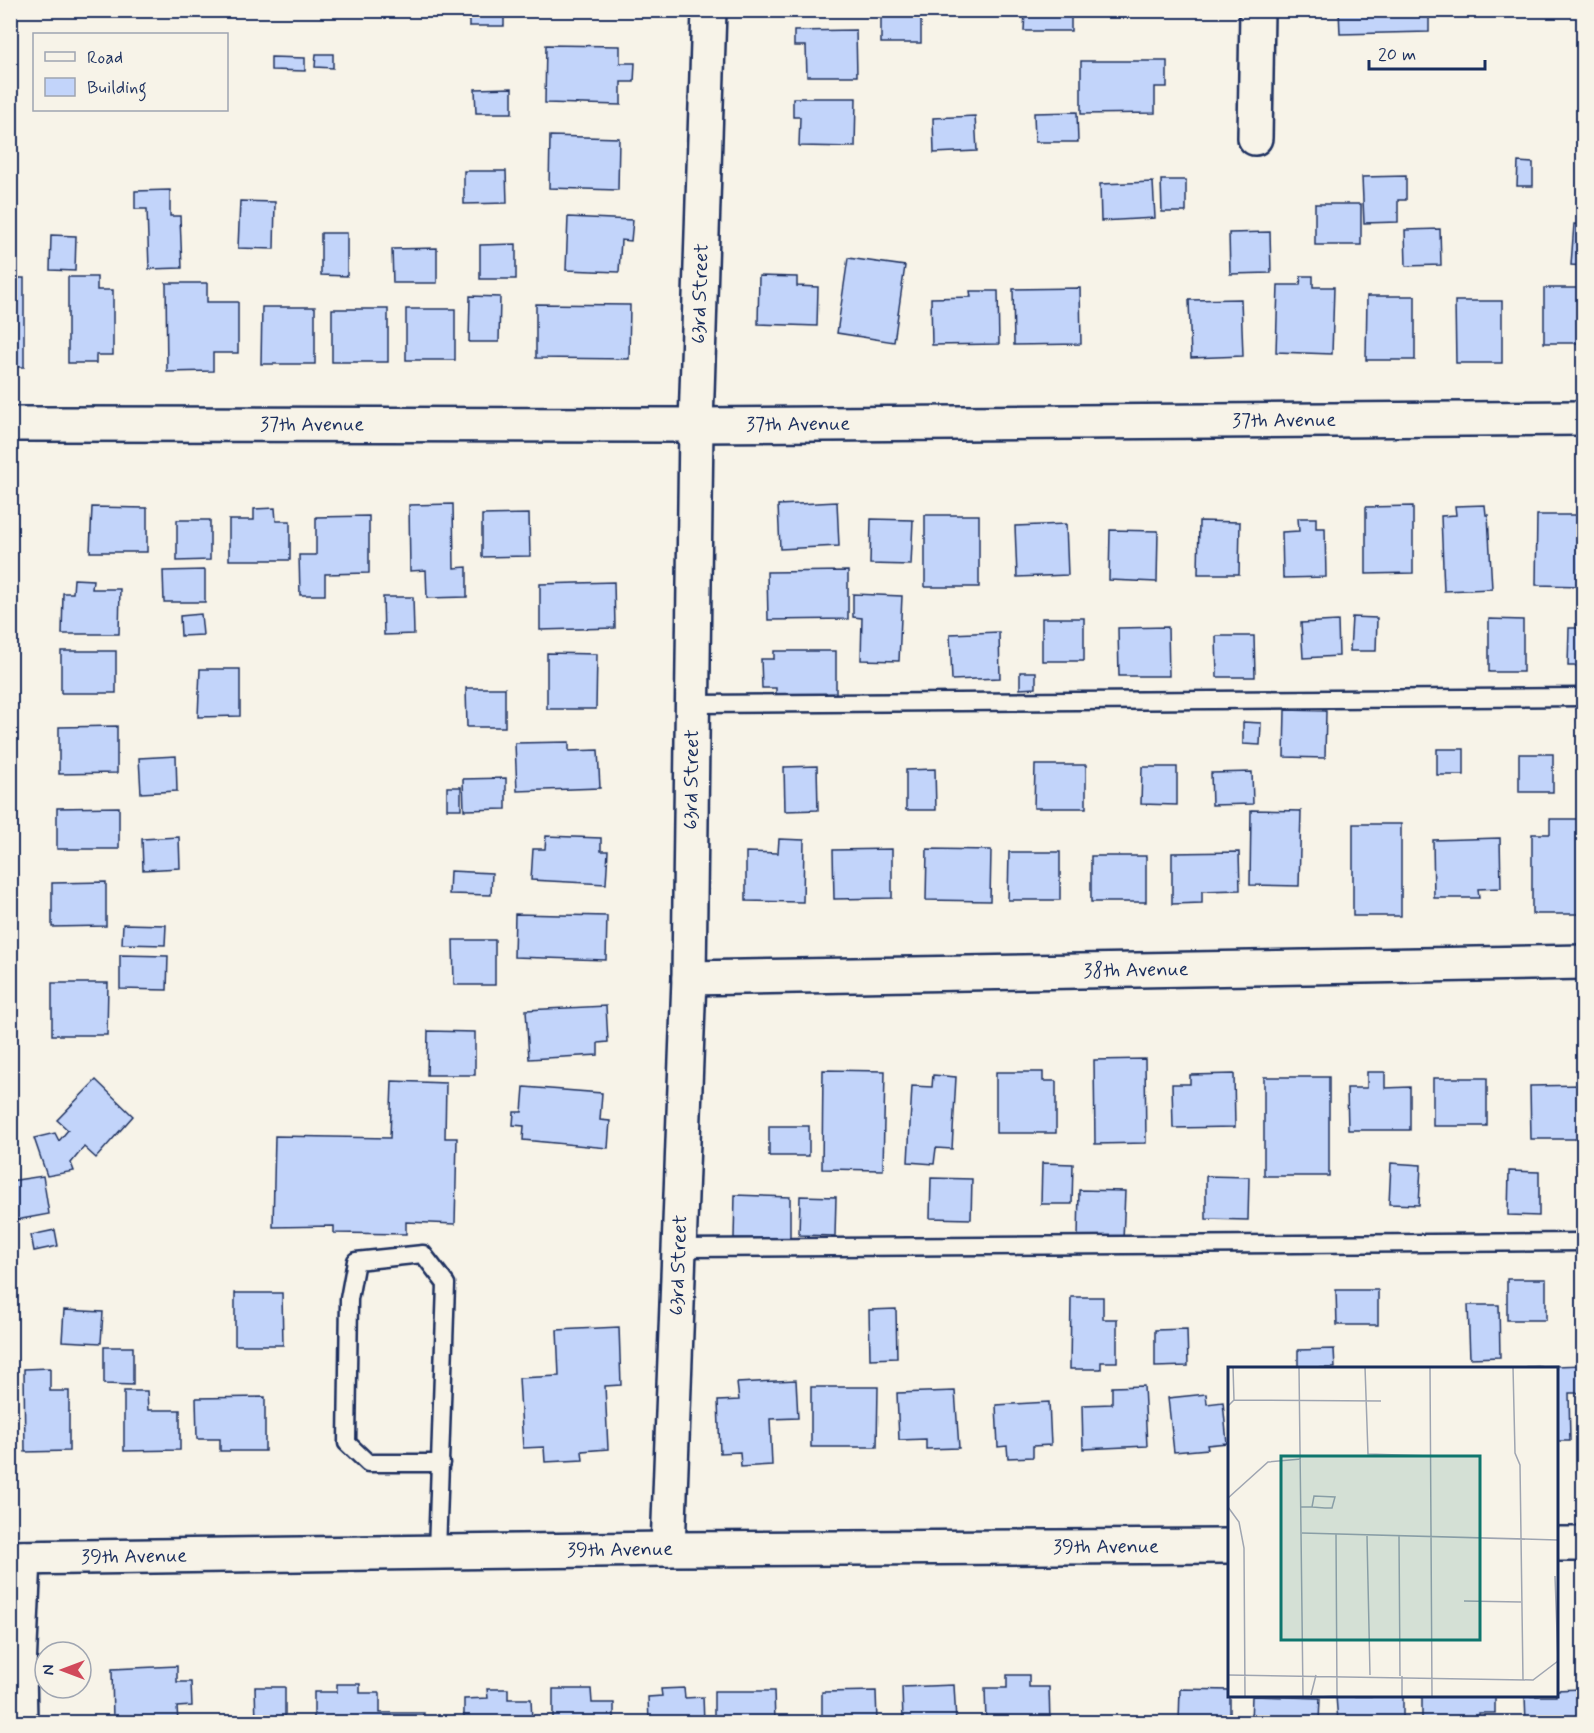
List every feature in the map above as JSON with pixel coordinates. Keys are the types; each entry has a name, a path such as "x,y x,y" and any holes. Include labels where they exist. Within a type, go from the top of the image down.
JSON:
{"street":[{"name":"63rd Street","path":"668,1549 689,978 696,425 709,10"},
{"path":"1255,138 1257,10"},
{"name":"37th Avenue","path":"10,424 696,425 1584,418"},
{"name":"38th Avenue","path":"689,978 1584,962"},
{"path":"1558,1544 1584,1544"},
{"name":"39th Avenue","path":"17,1558 668,1549 1228,1546"},
{"path":"17,1558 20,1722"}],"lane":[{"path":"693,704 1584,697"},
{"path":"679,1248 1584,1242"},
{"path":"437,1552 441,1463 446,1284 423,1254 356,1262 350,1299 347,1443 368,1463 441,1463"}],"building":[{"path":"469,10 504,10 504,26 469,26"},
{"path":"1025,10 1071,10 1071,31 1024,31"},
{"path":"1339,10 1429,10 1429,32 1340,34"},
{"path":"881,12 921,12 921,43 881,43"},
{"path":"856,30 857,76 807,76 806,46 794,46 794,31"},
{"path":"546,45 620,46 620,63 635,63 634,82 621,82 621,105 545,103"},
{"path":"316,54 333,54 333,68 315,67"},
{"path":"271,57 305,58 305,71 271,70"},
{"path":"1081,61 1167,61 1167,87 1155,87 1155,113 1081,114"},
{"path":"512,88 512,113 476,113 475,89"},
{"path":"793,98 856,98 855,147 799,146 800,117 793,117"},
{"path":"1077,112 1078,142 1035,142 1034,113"},
{"path":"975,116 977,151 934,153 933,118"},
{"path":"550,136 619,138 618,190 549,188"},
{"path":"1518,162 1533,163 1533,186 1517,186"},
{"path":"464,171 506,171 507,203 464,204"},
{"path":"1406,176 1406,200 1398,200 1398,222 1364,223 1362,177"},
{"path":"1161,180 1186,180 1186,212 1162,212"},
{"path":"1153,182 1155,218 1101,221 1100,184"},
{"path":"170,190 170,216 180,216 182,268 149,269 147,209 135,209 135,191"},
{"path":"240,201 275,202 274,249 238,248"},
{"path":"1315,204 1361,204 1361,245 1315,245"},
{"path":"568,217 633,220 631,241 621,240 619,272 566,270"},
{"path":"1574,224 1584,225 1584,266 1571,265"},
{"path":"1440,229 1441,265 1406,266 1405,230"},
{"path":"1270,232 1271,273 1230,274 1229,233"},
{"path":"321,233 347,233 347,276 321,275"},
{"path":"51,235 76,236 75,271 50,270"},
{"path":"516,244 516,279 480,279 480,245"},
{"path":"437,248 437,283 393,283 392,249"},
{"path":"848,258 905,266 894,342 837,333"},
{"path":"759,276 797,277 797,286 818,287 817,326 758,324"},
{"path":"1301,276 1313,276 1313,287 1334,287 1332,354 1276,352 1278,285 1300,285"},
{"path":"68,277 97,277 97,290 113,290 113,355 96,355 96,363 68,363"},
{"path":"10,278 24,278 24,367 10,367"},
{"path":"166,283 207,283 207,302 238,302 238,353 213,353 213,371 167,372"},
{"path":"1080,288 1081,344 1014,345 1013,289"},
{"path":"1544,288 1584,288 1584,343 1544,343"},
{"path":"970,291 998,291 999,344 932,345 931,298 971,297"},
{"path":"470,296 500,297 499,342 469,342"},
{"path":"1367,296 1415,296 1415,360 1366,360"},
{"path":"1241,299 1243,356 1191,358 1189,300"},
{"path":"1455,301 1502,301 1502,363 1456,363"},
{"path":"536,304 630,305 629,359 536,358"},
{"path":"262,307 315,307 315,364 261,364"},
{"path":"332,309 388,309 388,362 332,362"},
{"path":"406,309 455,309 455,360 406,360"},
{"path":"837,502 839,546 780,549 778,505"},
{"path":"453,504 454,568 467,567 467,597 427,598 426,570 410,571 409,505"},
{"path":"1485,505 1486,515 1488,515 1492,589 1444,591 1441,516 1456,515 1455,506"},
{"path":"1413,506 1413,573 1366,574 1366,507"},
{"path":"92,507 147,508 147,552 90,552"},
{"path":"275,508 276,521 290,521 290,560 229,560 229,520 254,520 254,509"},
{"path":"529,514 530,556 482,557 482,515"},
{"path":"925,515 979,515 979,587 925,587"},
{"path":"1537,515 1584,515 1584,586 1536,585"},
{"path":"369,516 369,573 325,574 325,595 300,595 299,555 316,555 316,517"},
{"path":"1298,518 1316,518 1316,528 1325,528 1326,577 1283,578 1282,532 1299,531"},
{"path":"871,519 913,520 911,565 870,564"},
{"path":"177,520 210,520 210,560 177,561"},
{"path":"1199,521 1240,522 1239,574 1198,574"},
{"path":"1066,524 1068,575 1017,577 1015,526"},
{"path":"1110,530 1158,531 1157,582 1109,580"},
{"path":"205,570 205,602 164,602 163,571"},
{"path":"848,571 848,619 768,620 767,572"},
{"path":"74,579 93,580 92,589 120,589 119,634 62,634 63,593 73,593"},
{"path":"614,582 615,628 540,630 540,584"},
{"path":"853,594 902,596 899,661 861,660 862,618 853,617"},
{"path":"383,597 413,597 414,634 384,635"},
{"path":"201,614 203,635 181,636 180,616"},
{"path":"1352,617 1377,618 1376,651 1350,651"},
{"path":"1042,618 1084,618 1084,661 1042,661"},
{"path":"1489,619 1523,620 1523,672 1489,672"},
{"path":"1338,621 1339,656 1303,658 1301,623"},
{"path":"1168,627 1169,676 1119,676 1118,628"},
{"path":"1569,628 1584,628 1584,666 1568,666"},
{"path":"999,632 1000,678 952,680 950,634"},
{"path":"1216,636 1254,636 1255,677 1217,677"},
{"path":"61,651 116,651 116,693 61,693"},
{"path":"774,651 836,651 836,696 776,698 776,688 762,688 761,659 774,659"},
{"path":"547,653 597,654 596,709 547,709"},
{"path":"200,669 240,669 240,716 198,717"},
{"path":"1020,672 1036,672 1036,688 1020,689"},
{"path":"466,688 505,688 505,727 467,727"},
{"path":"1285,710 1326,711 1325,758 1284,757"},
{"path":"1243,722 1261,723 1260,745 1243,744"},
{"path":"117,726 117,773 59,774 59,727"},
{"path":"569,742 569,751 598,750 600,788 517,791 515,743"},
{"path":"1437,749 1464,749 1464,775 1437,775"},
{"path":"1519,754 1553,754 1553,792 1519,792"},
{"path":"176,756 177,791 141,793 139,758"},
{"path":"1035,765 1086,765 1086,808 1034,808"},
{"path":"817,766 818,810 785,811 784,767"},
{"path":"1142,767 1177,767 1177,805 1141,804"},
{"path":"935,769 936,810 906,810 906,770"},
{"path":"1252,772 1253,804 1212,805 1211,773"},
{"path":"506,778 506,809 464,810 463,779"},
{"path":"447,787 461,787 461,809 447,809"},
{"path":"119,807 119,849 57,849 57,808"},
{"path":"1251,810 1301,811 1299,886 1250,885"},
{"path":"1550,819 1580,819 1580,914 1532,914 1532,834 1550,834"},
{"path":"1353,824 1401,824 1401,916 1353,916"},
{"path":"546,836 601,838 601,851 608,851 606,884 531,880 533,849 545,849"},
{"path":"179,837 180,868 143,870 142,839"},
{"path":"1500,838 1501,888 1478,889 1479,898 1434,898 1433,840"},
{"path":"779,839 804,840 803,902 746,901 746,852 778,853"},
{"path":"892,849 892,898 834,899 833,850"},
{"path":"927,849 991,850 990,901 926,900"},
{"path":"1009,852 1060,852 1060,900 1008,900"},
{"path":"1239,852 1240,890 1202,891 1202,903 1172,904 1172,853"},
{"path":"1091,856 1146,856 1146,902 1091,902"},
{"path":"450,871 492,873 491,895 449,894"},
{"path":"106,882 106,926 52,927 52,883"},
{"path":"515,914 607,916 606,960 514,957"},
{"path":"123,924 166,925 165,945 122,944"},
{"path":"453,940 495,940 495,985 454,985"},
{"path":"120,955 168,956 167,990 120,989"},
{"path":"52,983 108,983 107,1035 52,1035"},
{"path":"606,1006 608,1042 598,1043 598,1055 529,1059 526,1010"},
{"path":"428,1031 475,1032 475,1075 427,1075"},
{"path":"1145,1059 1146,1143 1095,1144 1094,1060"},
{"path":"823,1070 885,1071 883,1170 822,1169"},
{"path":"996,1072 1043,1072 1043,1081 1056,1081 1056,1133 996,1133"},
{"path":"1367,1072 1385,1072 1385,1088 1410,1087 1410,1130 1348,1130 1347,1088 1367,1088"},
{"path":"1234,1074 1235,1127 1173,1128 1172,1084 1190,1084 1190,1075"},
{"path":"933,1075 956,1077 952,1149 936,1148 934,1164 908,1162 912,1086 932,1087"},
{"path":"1264,1077 1329,1077 1329,1176 1264,1176"},
{"path":"1433,1078 1487,1078 1487,1126 1433,1126"},
{"path":"96,1080 133,1116 96,1158 84,1147 71,1163 74,1171 47,1176 34,1138 55,1133 59,1141 68,1130 57,1120"},
{"path":"392,1081 446,1083 445,1138 457,1138 455,1224 406,1222 406,1234 334,1233 334,1226 273,1227 275,1136 390,1138"},
{"path":"1584,1085 1584,1139 1531,1139 1530,1086"},
{"path":"524,1087 602,1093 600,1120 610,1121 608,1148 523,1140 524,1126 513,1125 514,1112 522,1112"},
{"path":"10,1114 12,1114 12,1165 10,1165"},
{"path":"769,1126 809,1126 809,1156 769,1156"},
{"path":"1042,1163 1073,1164 1072,1204 1041,1204"},
{"path":"1391,1163 1421,1165 1419,1205 1389,1204"},
{"path":"1509,1171 1539,1172 1539,1216 1508,1215"},
{"path":"43,1176 49,1214 16,1220 10,1181"},
{"path":"1206,1176 1249,1177 1248,1220 1206,1219"},
{"path":"931,1178 972,1179 971,1219 930,1218"},
{"path":"1079,1190 1125,1191 1123,1240 1078,1238"},
{"path":"735,1195 790,1197 790,1239 734,1238"},
{"path":"800,1196 836,1197 835,1236 799,1235"},
{"path":"55,1230 58,1246 34,1251 31,1235"},
{"path":"1507,1279 1546,1279 1546,1320 1507,1320"},
{"path":"1336,1290 1378,1290 1378,1325 1337,1325"},
{"path":"235,1293 282,1293 283,1345 235,1345"},
{"path":"1071,1297 1103,1297 1103,1319 1117,1319 1117,1362 1101,1362 1101,1369 1070,1369"},
{"path":"1468,1305 1499,1305 1500,1357 1470,1358"},
{"path":"896,1309 897,1358 870,1359 869,1310"},
{"path":"64,1310 103,1312 101,1343 62,1341"},
{"path":"619,1327 621,1385 605,1386 608,1449 582,1451 583,1460 545,1462 544,1447 523,1448 519,1378 559,1376 557,1330"},
{"path":"1187,1329 1188,1366 1155,1367 1155,1330"},
{"path":"104,1347 133,1347 133,1385 104,1384"},
{"path":"1334,1349 1335,1367 1298,1367 1298,1350"},
{"path":"1584,1365 1584,1393 1569,1393 1570,1441 1558,1441 1558,1367 1527,1367"},
{"path":"50,1368 50,1391 69,1391 69,1451 25,1452 24,1369"},
{"path":"796,1380 798,1418 770,1419 772,1465 741,1467 740,1452 720,1453 718,1401 739,1400 737,1383"},
{"path":"1144,1386 1147,1446 1083,1449 1082,1405 1112,1404 1112,1387"},
{"path":"811,1387 878,1387 877,1447 811,1447"},
{"path":"124,1391 147,1391 148,1410 180,1410 180,1450 124,1451"},
{"path":"955,1391 959,1448 926,1449 926,1439 899,1440 897,1393"},
{"path":"1206,1394 1207,1404 1223,1402 1227,1443 1207,1445 1208,1449 1174,1452 1168,1398"},
{"path":"265,1397 265,1451 220,1451 220,1439 197,1439 196,1398"},
{"path":"1049,1402 1051,1445 1033,1446 1033,1457 1008,1458 1007,1446 998,1447 996,1405"},
{"path":"177,1666 177,1682 191,1682 192,1706 177,1707 178,1722 113,1722 112,1669"},
{"path":"1007,1675 1029,1675 1029,1687 1049,1687 1050,1722 986,1722 985,1688 1007,1688"},
{"path":"337,1684 360,1684 360,1693 380,1693 380,1713 424,1713 424,1722 314,1722 314,1692 337,1692"},
{"path":"954,1685 956,1722 903,1722 902,1687"},
{"path":"255,1687 285,1687 285,1722 256,1722"},
{"path":"684,1688 685,1698 703,1697 704,1722 649,1722 648,1697 662,1696 661,1689"},
{"path":"487,1689 508,1689 508,1699 531,1699 532,1722 464,1722 464,1699 488,1698"},
{"path":"553,1689 591,1689 592,1703 614,1703 614,1722 553,1722"},
{"path":"1180,1689 1228,1690 1230,1722 1179,1722"},
{"path":"1581,1689 1582,1722 1526,1722 1525,1697 1558,1697 1558,1690"},
{"path":"714,1691 774,1691 775,1722 714,1722"},
{"path":"876,1691 877,1722 822,1722 822,1692"},
{"path":"1252,1697 1320,1698 1319,1722 1251,1722"},
{"path":"1336,1697 1403,1697 1403,1722 1338,1722"},
{"path":"1422,1697 1495,1697 1495,1713 1479,1713 1479,1722 1422,1722"}]}
